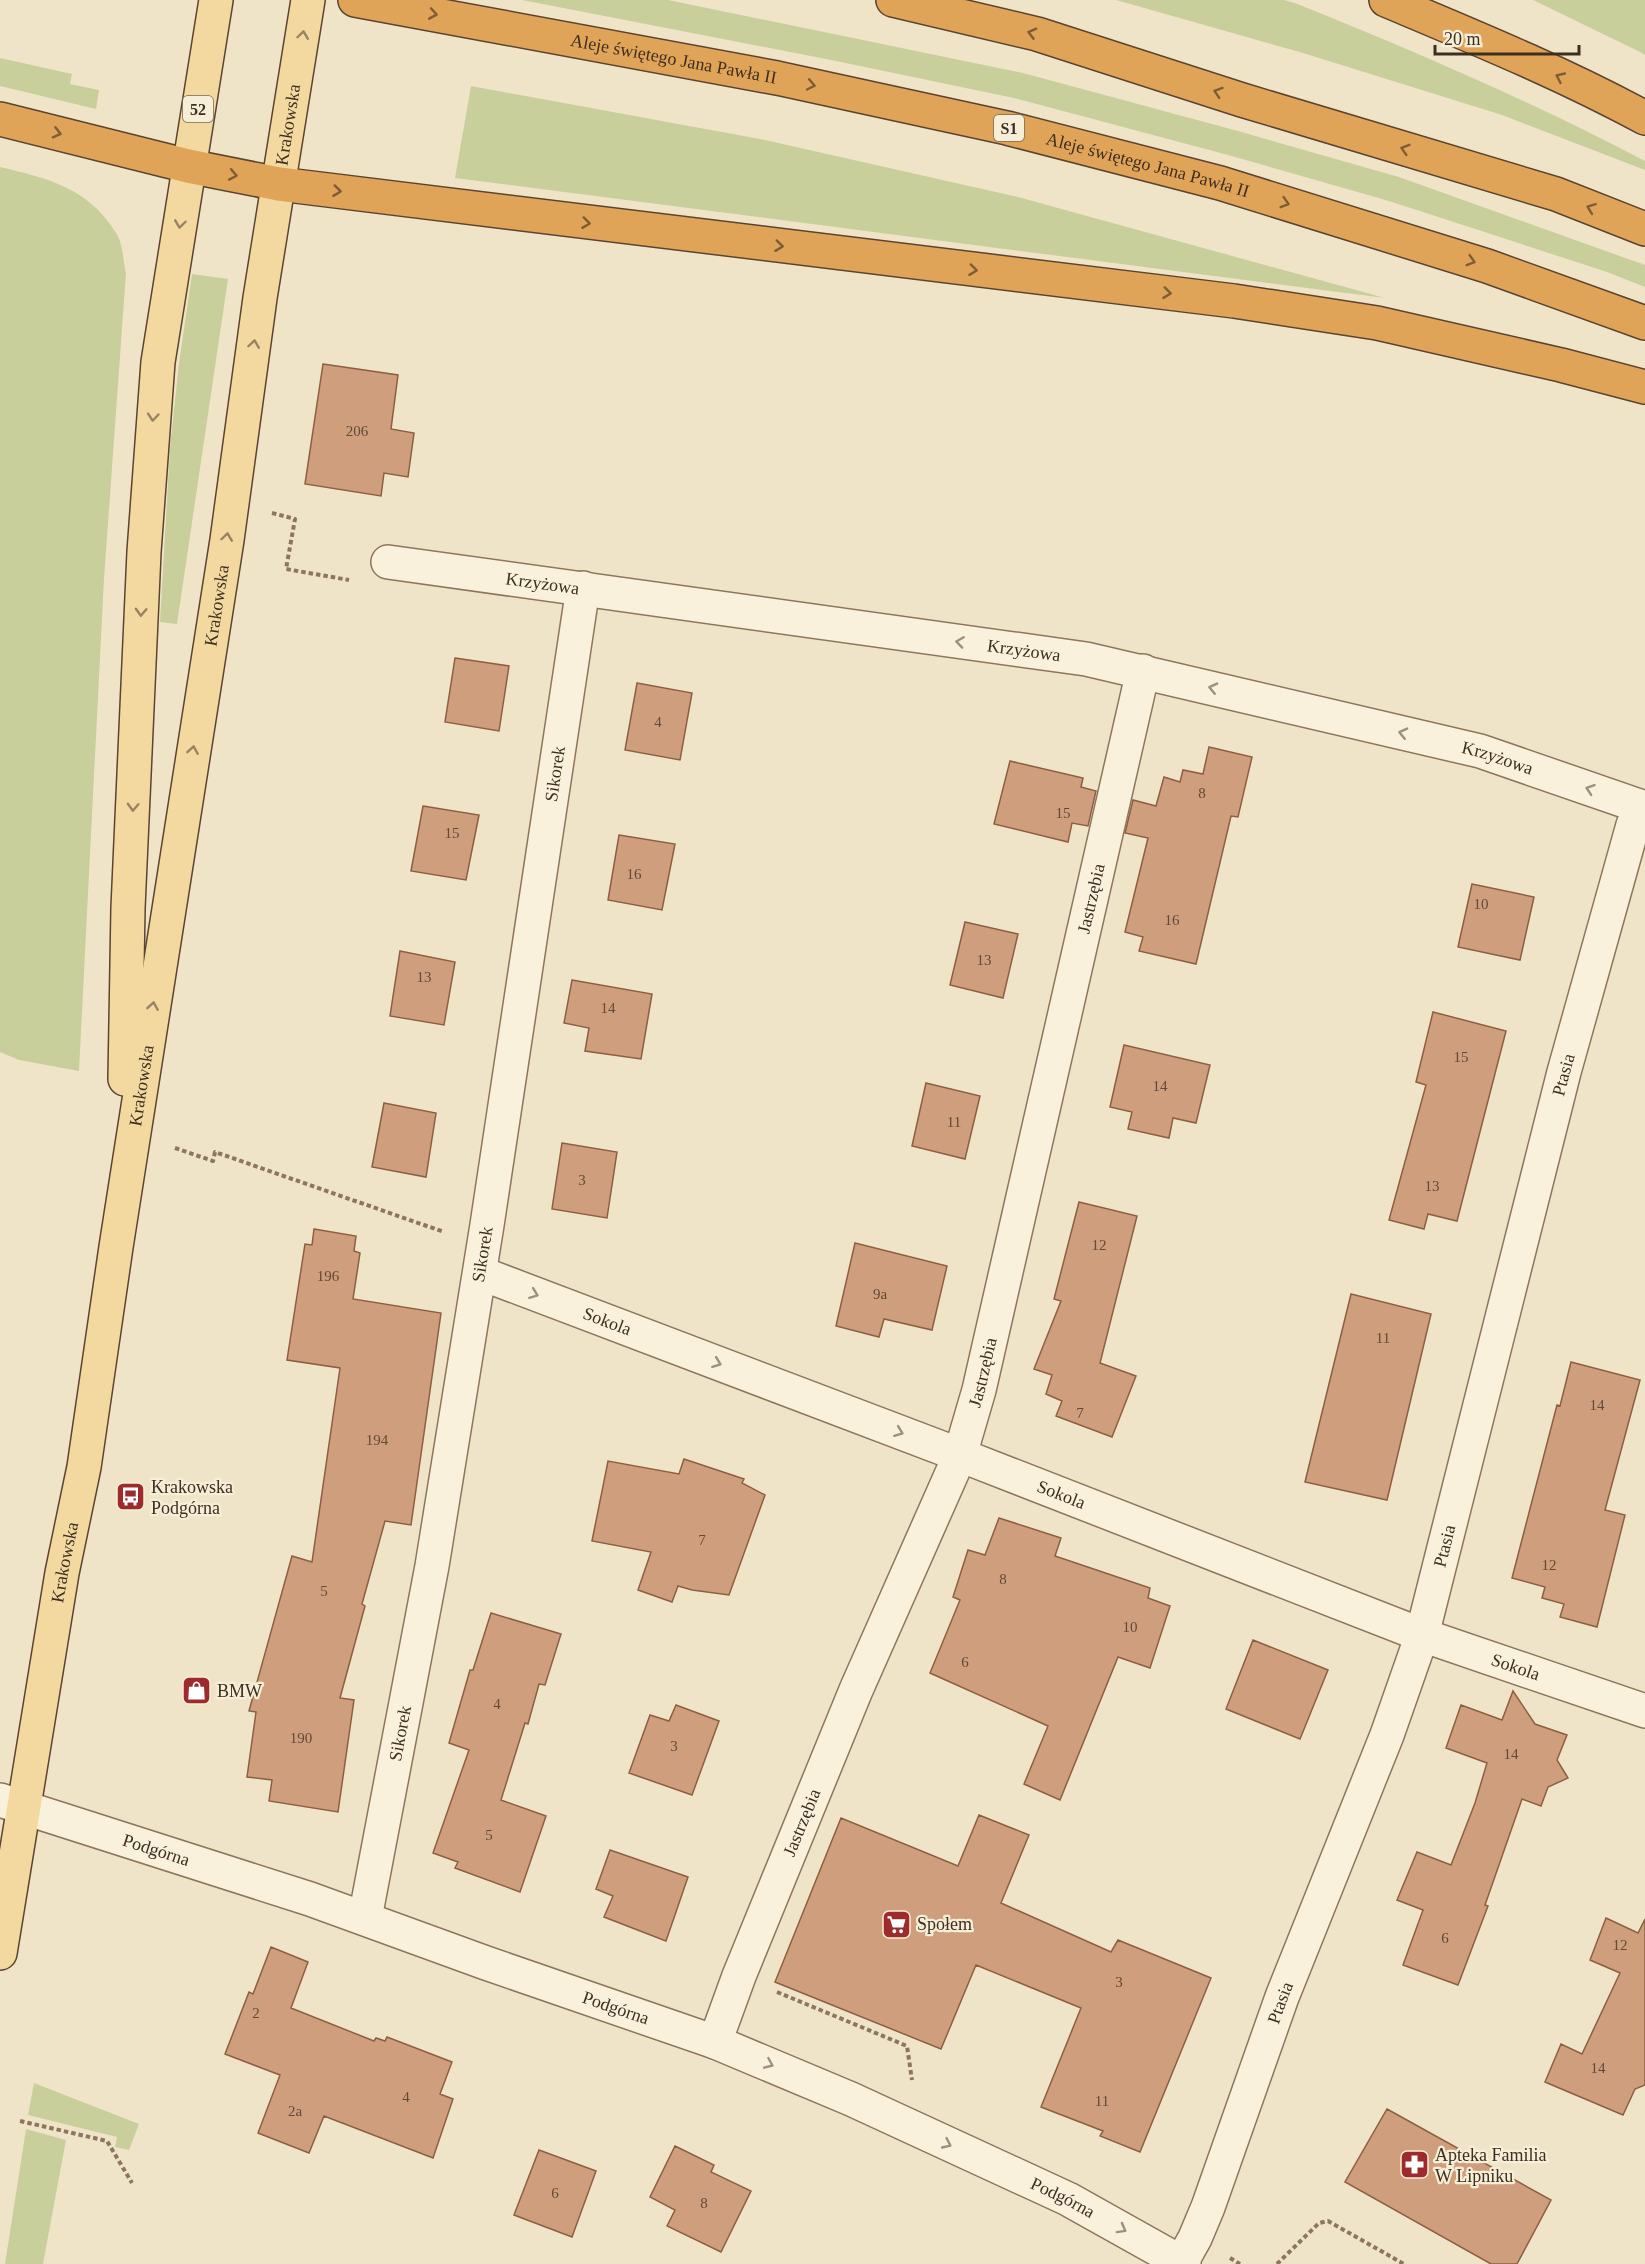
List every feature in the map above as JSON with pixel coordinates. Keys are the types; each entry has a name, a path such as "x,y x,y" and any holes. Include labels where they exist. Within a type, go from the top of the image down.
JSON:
{"highway":[{"name":"Aleje świętego Jana Pawła II","path":"355,0 777,78 1007,128 1220,183 1487,266 1645,323"},
{"path":"893,0 1036,34 1253,104 1556,194 1645,229"},
{"path":"1386,0 1484,41 1645,118"},
{"path":"0,119 188,166 279,184 1234,301 1377,323 1561,365 1645,387"}],"main road":[{"name":"Krakowska","path":"122,1210 128,908 146,516 158,362 216,0"},
{"name":"Krakowska","path":"0,1953 11,1804 84,1467 308,0"}],"street":[{"name":"Krzyżowa","path":"388,562 1086,659 1480,751 1643,807"},
{"name":"Sikorek","path":"365,1918 432,1566 480,1273 583,588"},
{"name":"Jastrzębia","path":"715,2042 739,1976 856,1690 960,1455 979,1390 1143,671"},
{"name":"Ptasia","path":"1183,2263 1208,2207 1282,1997 1387,1735 1422,1635 1564,1072 1633,825 1643,807"},
{"name":"Sokola","path":"480,1273 960,1455 1422,1635 1645,1711"},
{"name":"Podgórna","path":"11,1804 101,1831 365,1918 486,1963 715,2042 851,2099 1068,2199 1183,2263"}],"path":[{"path":"168,1145 213,1161 215,1152 443,1233 464,1222 487,1225"},
{"path":"20,2121 107,2141 132,2183"},
{"path":"1277,2264 1319,2223 1328,2221 1404,2264"}],"green space":[{"path":"522,0 668,0 1023,73 1399,177 1645,265 1645,287 1607,272 1389,201 1014,98"},
{"path":"1116,0 1284,0 1295,3 1516,97 1645,161 1645,170 1502,115 1303,53"},
{"path":"1533,0 1645,0 1645,55 1640,52"},
{"path":"0,58 72,74 70,84 99,90 96,109 0,86"},
{"path":"471,86 765,140 1018,197 1385,298 455,178"},
{"path":"0,167 66,187 93,205 118,237 126,273 104,579 79,1071 19,1060 0,1052"},
{"path":"192,274 228,279 177,624 160,622 170,448"},
{"path":"34,2083 139,2124 129,2150 115,2147 117,2137 28,2115"},
{"path":"26,2129 66,2140 43,2264 5,2264"}],"building":[{"path":"323,364 398,375 391,429 414,433 408,477 384,473 381,496 305,484"},
{"path":"455,658 509,666 499,731 445,722"},
{"path":"637,683 692,693 680,760 625,750"},
{"path":"1209,747 1252,757 1238,817 1231,816 1196,964 1139,951 1143,937 1125,932 1148,838 1125,833 1133,800 1156,806 1164,777 1180,782 1183,770 1203,774"},
{"path":"1010,761 1083,778 1081,787 1096,791 1088,826 1072,823 1068,842 994,824"},
{"path":"423,806 479,815 466,880 411,871"},
{"path":"619,835 675,844 662,910 608,900"},
{"path":"1472,884 1534,897 1520,960 1458,947"},
{"path":"965,922 1018,934 1003,998 950,985"},
{"path":"400,951 455,962 444,1025 390,1016"},
{"path":"572,980 652,994 641,1059 585,1051 589,1028 564,1023"},
{"path":"1433,1012 1506,1031 1457,1221 1428,1214 1424,1229 1389,1220 1426,1085 1416,1082"},
{"path":"1124,1045 1210,1065 1196,1123 1173,1118 1169,1138 1128,1129 1132,1112 1110,1107"},
{"path":"926,1083 980,1096 965,1159 912,1146"},
{"path":"384,1103 436,1113 426,1177 372,1167"},
{"path":"562,1143 617,1152 607,1218 552,1209"},
{"path":"1079,1202 1137,1216 1100,1363 1136,1376 1112,1437 1056,1416 1062,1401 1046,1394 1052,1375 1034,1369 1061,1301 1054,1299"},
{"path":"314,1229 356,1236 354,1251 360,1253 353,1299 441,1313 411,1525 385,1521 362,1604 365,1606 340,1698 354,1700 338,1812 269,1801 272,1780 247,1777 256,1712 249,1711 292,1556 312,1562 340,1368 287,1360 305,1244 312,1245"},
{"path":"855,1243 947,1266 932,1330 884,1319 879,1337 836,1326"},
{"path":"1351,1294 1431,1314 1387,1500 1305,1482"},
{"path":"1571,1362 1640,1380 1605,1510 1625,1515 1597,1627 1560,1617 1564,1604 1542,1598 1545,1587 1512,1578 1557,1405 1560,1406"},
{"path":"684,1459 744,1479 742,1483 765,1495 729,1595 678,1586 672,1602 638,1590 651,1552 592,1541 608,1461 679,1474"},
{"path":"999,1518 1061,1538 1055,1556 1150,1588 1148,1598 1170,1606 1150,1668 1118,1657 1060,1800 1024,1784 1048,1726 930,1673 960,1600 953,1597 968,1550 985,1555"},
{"path":"491,1613 561,1634 545,1685 539,1684 528,1724 525,1723 501,1800 546,1816 520,1892 455,1868 458,1862 433,1853 469,1750 449,1743 470,1670 473,1670"},
{"path":"1253,1640 1328,1670 1300,1739 1226,1709"},
{"path":"1513,1691 1535,1724 1567,1735 1557,1760 1568,1778 1548,1787 1541,1806 1522,1799 1485,1905 1488,1906 1458,1985 1403,1965 1423,1910 1397,1900 1417,1852 1451,1865 1475,1803 1487,1763 1446,1748 1461,1705 1502,1720"},
{"path":"676,1705 719,1721 692,1795 629,1773 650,1715 669,1721"},
{"path":"979,1815 1029,1835 1001,1903 1111,1952 1118,1940 1211,1978 1140,2152 1100,2136 1103,2131 1041,2107 1081,2008 976,1965 941,2049 775,1982 841,1818 958,1866"},
{"path":"610,1850 688,1877 666,1941 604,1917 613,1896 596,1889"},
{"path":"1606,1918 1638,1933 1645,1919 1645,2085 1635,2089 1623,2115 1545,2082 1561,2044 1582,2054 1620,1973 1590,1960"},
{"path":"271,1947 308,1962 291,2008 374,2041 376,2038 385,2041 387,2037 452,2062 440,2094 453,2099 433,2158 324,2116 309,2153 258,2133 280,2075 225,2054 249,1992 253,1994"},
{"path":"1387,2109 1551,2200 1517,2264 1491,2264 1345,2182"},
{"path":"675,2146 714,2165 711,2172 751,2191 721,2252 667,2226 675,2210 650,2197"},
{"path":"539,2150 596,2171 572,2237 514,2215"}],"place":[{"name":"Krakowska Podgórna","path":"130,1497"},
{"name":"BMW","path":"196,1691"},
{"name":"Społem","path":"896,1924"},
{"name":"Apteka Familia W Lipniku","path":"1414,2165"}]}
